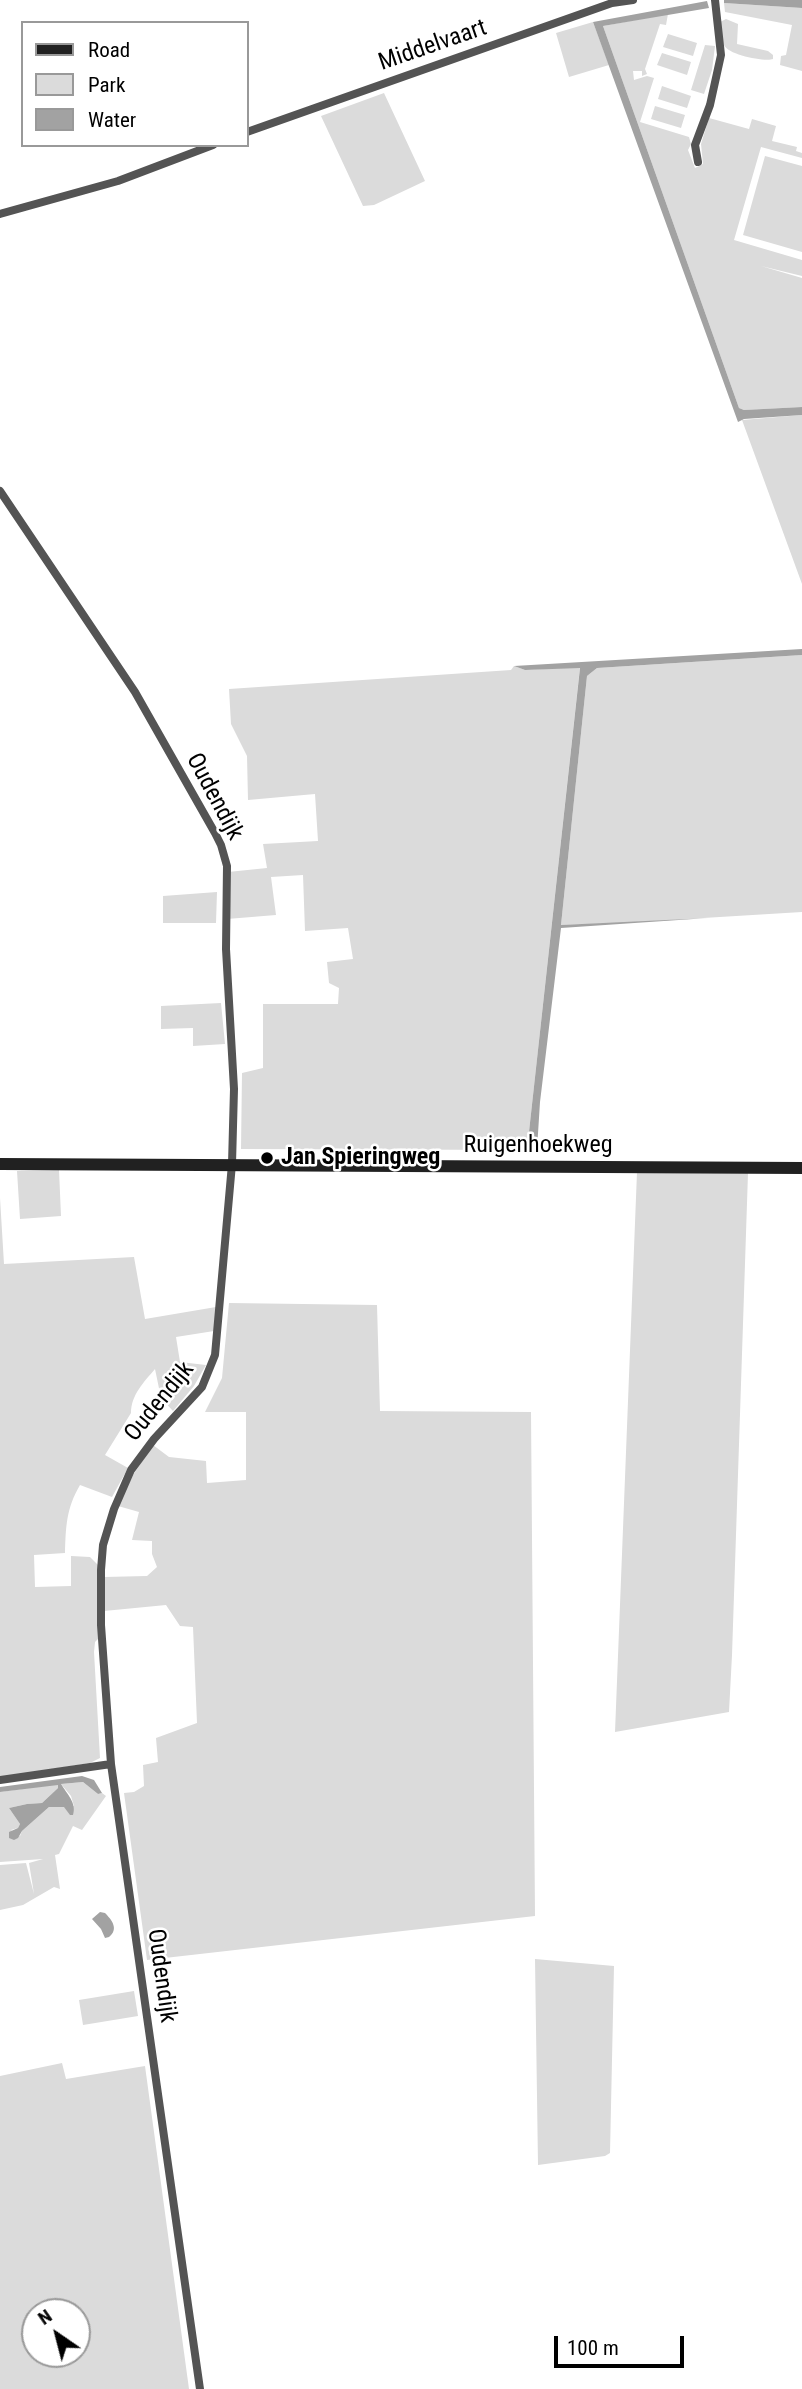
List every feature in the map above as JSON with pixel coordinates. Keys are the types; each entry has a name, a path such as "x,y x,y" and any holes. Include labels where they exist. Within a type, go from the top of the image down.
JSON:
{"street":[{"name":"Middelvaart","path":"248,132 612,2 633,0"},
{"path":"698,162 695,145 710,105 721,55 715,0"},
{"path":"0,214 118,181 207,147"},
{"name":"Oudendijk","path":"0,491 135,692 221,845 227,866 226,949 234,1089 232,1164 219,1332 211,1372 202,1387 154,1438 131,1470 114,1509 103,1545 101,1570 111,1764 200,2389"},
{"path":"0,1164 232,1164"},
{"name":"Ruigenhoekweg","path":"232,1164 802,1168"},
{"path":"0,1780 111,1764"}],"green space":[{"path":"724,3 802,8 802,71 780,65 781,56 786,55 792,25 725,12"},
{"path":"668,14 666,25 660,24 645,69 647,74 642,76 642,71 633,71 634,80 647,76 654,78 640,122 689,137 691,144 688,150 695,168 703,164 701,144 709,118 749,129 752,119 776,126 772,141 797,147 796,151 802,153 802,158 761,147 734,240 802,260 802,276 761,266 802,278 802,407 739,408 603,26"},
{"path":"726,19 738,24 737,44 768,51 773,55 773,59 747,57 727,49 722,40 720,22"},
{"path":"593,22 609,65 569,77 556,33"},
{"path":"668,34 697,43 693,56 663,47"},
{"path":"705,45 715,46 712,70 704,94 691,90"},
{"path":"662,53 691,62 687,75 657,65"},
{"path":"662,86 691,96 687,108 658,99"},
{"path":"384,93 425,181 374,205 363,206 321,116"},
{"path":"655,106 685,115 681,128 651,119"},
{"path":"765,156 802,166 802,252 743,235"},
{"path":"802,415 802,584 742,420"},
{"path":"802,655 802,912 561,925 587,676 597,668"},
{"path":"514,666 525,670 580,667 527,1150 241,1149 242,1073 263,1068 263,1004 338,1004 339,988 329,983 327,962 353,959 348,928 305,931 303,875 271,877 276,915 227,919 228,872 267,868 263,844 318,841 315,794 248,800 247,756 231,724 229,689 511,670"},
{"path":"217,892 216,923 163,923 163,896"},
{"path":"221,1003 225,1044 193,1046 193,1028 161,1029 161,1006"},
{"path":"59,1170 61,1216 20,1219 17,1171"},
{"path":"637,1172 748,1173 732,1655 729,1712 615,1732"},
{"path":"0,1198 4,1264 134,1257 145,1319 216,1307 214,1331 176,1337 180,1362 206,1365 194,1386 173,1411 161,1398 155,1369 136,1395 131,1413 105,1455 128,1468 112,1497 80,1485 69,1510 65,1553 34,1555 35,1587 71,1586 71,1556 90,1557 98,1565 99,1638 95,1642 94,1652 100,1758 90,1763 0,1777"},
{"path":"229,1303 377,1305 380,1411 531,1412 535,1916 147,1960 124,1793 134,1792 144,1786 143,1765 158,1762 156,1738 197,1723 193,1627 180,1626 166,1605 104,1611 104,1577 147,1576 157,1567 152,1554 152,1541 132,1540 139,1512 118,1506 133,1475 153,1445 169,1457 206,1461 207,1483 246,1480 246,1412 205,1412 222,1378"},
{"path":"83,1782 98,1794 106,1796 82,1830 73,1826 59,1854 55,1855 60,1889 54,1887 23,1905 0,1910 0,1865 26,1863 34,1894 29,1863 43,1859 0,1862 0,1792 58,1784 58,1788 42,1803 9,1808 20,1824 18,1828 11,1830 20,1836 22,1831 49,1807 74,1806 71,1796 61,1784"},
{"path":"535,1959 614,1966 610,2153 605,2156 538,2165"},
{"path":"134,1991 138,2016 83,2025 79,2000"},
{"path":"62,2063 66,2079 145,2066 189,2389 0,2389 0,2076"}],"water":[{"path":"724,0 802,0 802,8 724,3"},
{"path":"707,1 709,8 603,26 739,408 802,407 802,415 744,419 738,422 593,22"},
{"path":"802,649 802,655 597,668 587,676 561,925 708,918 561,928 537,1149 527,1150 580,668 525,670 514,666"},
{"path":"82,1776 94,1780 102,1793 98,1794 83,1782 61,1784 73,1803 73,1815 64,1807 49,1807 22,1831 18,1838 9,1838 9,1832 20,1824 9,1808 42,1803 58,1785 0,1792 0,1787"},
{"path":"100,1912 105,1913 113,1925 114,1931 109,1937 105,1938 92,1919"}],"place":[{"name":"Jan Spieringweg","path":"267,1158"}]}
